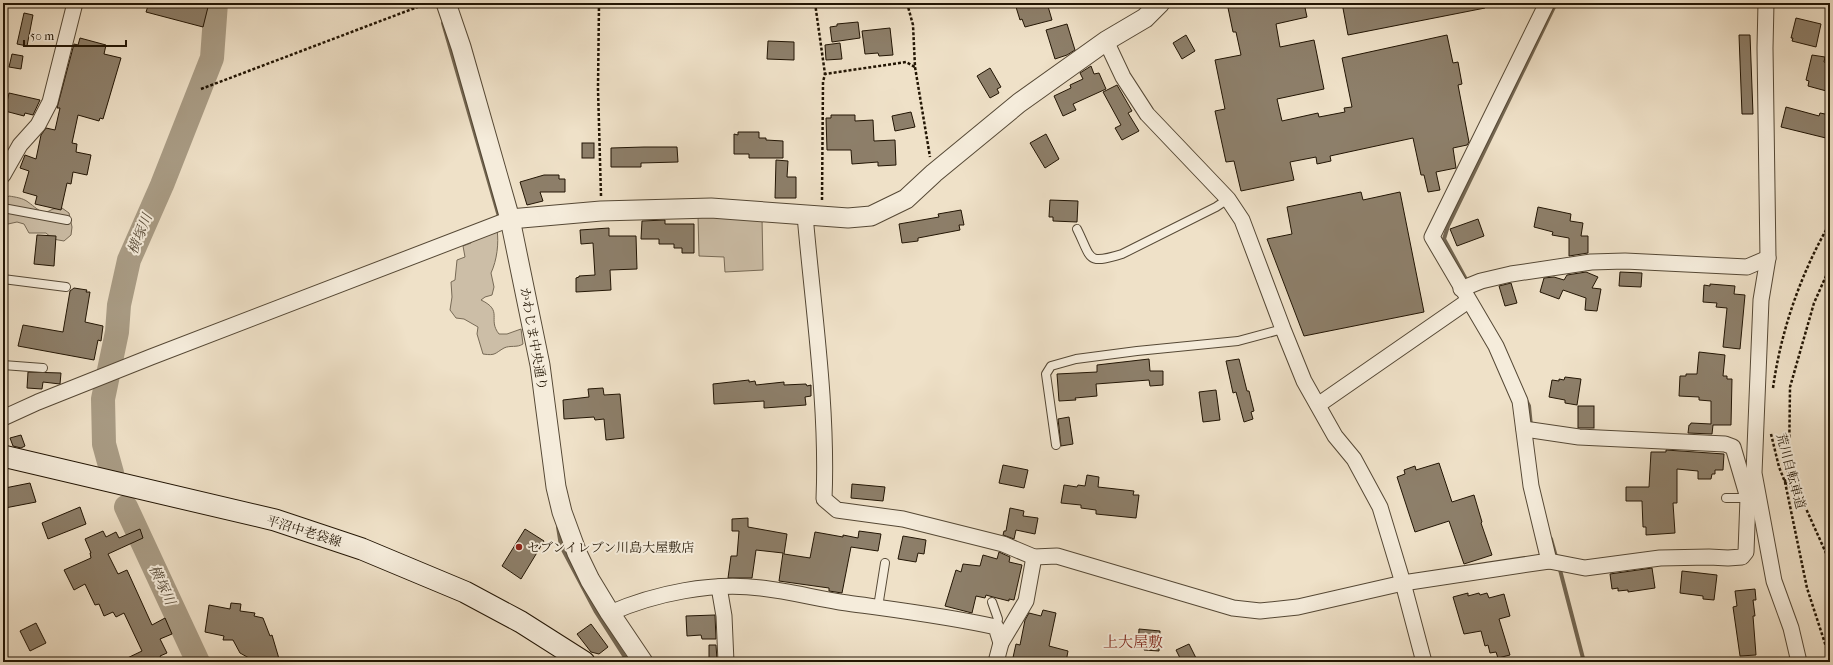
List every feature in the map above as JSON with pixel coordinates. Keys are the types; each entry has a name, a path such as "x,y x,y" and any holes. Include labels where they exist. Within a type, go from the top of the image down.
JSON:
{"main road":[{"name":"平沼中老袋線","path":"3,456 274,520 362,548 465,592 521,622 584,662"}],"street":[{"path":"3,175 20,145 38,125 50,102 75,3"},
{"name":"かわじま中央通り","path":"446,3 461,47 510,219 540,365 556,487 562,512 577,553 610,613 643,662"},
{"path":"3,418 38,402 115,371 510,219 601,211 711,208 848,218 871,216 906,199 934,173 1019,103 1106,42 1144,18 1160,3"},
{"path":"1547,3 1432,237 1496,346 1520,401 1531,486 1549,561"},
{"path":"813,216 825,472 824,499 837,510 903,518 1003,544 1034,557 1057,556 1233,608 1260,611 1298,607 1403,583 1549,561 1585,568 1660,558 1742,557 1746,552 1753,498 1761,300 1768,258 1765,48 1766,3"},
{"path":"1106,42 1123,77 1147,114 1228,199 1242,220 1304,381 1335,436 1354,459 1380,508 1403,583 1424,662"},
{"path":"1318,405 1465,295 1481,281 1511,274 1592,262 1625,261 1747,267 1768,258"},
{"path":"1524,429 1579,437 1725,444 1733,447 1753,498 1774,581 1791,628 1799,662"},
{"path":"996,662 1001,643 1026,601 1034,557"},
{"path":"610,613 663,595 719,587 759,588 961,619 996,627 1001,643"},
{"path":"719,587 724,616 726,662"}],"lane":[{"path":"1077,229 1090,257 1097,261 1122,254 1216,207 1228,199"},
{"path":"3,208 67,220"},
{"path":"3,279 66,287"},
{"path":"1056,445 1046,374 1051,366 1076,359 1137,350 1238,341 1283,329"},
{"path":"3,365 43,368"},
{"path":"1726,498 1753,498"},
{"path":"878,607 885,563"},
{"path":"992,602 998,619 996,627"}],"path":[{"path":"201,89 428,3"},
{"path":"599,3 598,89 601,211"},
{"path":"813,216 823,82 825,74 815,3"},
{"path":"907,3 913,25 915,67 934,173"},
{"path":"825,74 906,62 915,67"},
{"path":"1772,391 1778,357 1789,315 1808,266 1830,223"},
{"path":"1830,267 1814,303 1790,387 1789,466 1785,482 1799,493 1830,562"},
{"name":"荒川自転車道","path":"1770,431 1779,467 1785,482 1807,588 1830,659"}],"shaded area":[{"path":"9,196 24,200 45,213 53,209 62,208 69,213 72,227 71,235 64,241 53,239 46,233 29,233 24,224 17,222 8,224 3,221 3,200"},
{"path":"698,216 762,218 763,270 725,272 724,257 699,256"},
{"path":"497,230 497,252 491,273 494,287 492,295 481,300 492,308 494,312 494,324 499,334 507,334 521,329 523,344 506,347 495,354 487,355 483,354 477,334 478,327 464,319 456,318 450,310 452,297 451,282 455,280 457,260 465,257 463,246 471,243 470,237"}],"building":[{"path":"149,3 209,3 203,27 146,12"},
{"path":"1030,3 1047,3 1052,20 1025,27 1022,19 1020,20 1016,7"},
{"path":"1227,3 1304,3 1307,17 1276,24 1280,47 1314,40 1324,89 1277,99 1282,121 1318,113 1319,117 1345,112 1344,108 1352,107 1342,58 1447,35 1453,63 1458,62 1462,84 1458,85 1469,142 1467,145 1453,148 1456,168 1436,172 1440,190 1428,192 1424,175 1421,175 1413,138 1330,156 1331,161 1317,164 1316,157 1290,162 1294,180 1241,191 1234,161 1226,162 1215,111 1225,109 1215,60 1241,55 1236,32 1233,32"},
{"path":"1342,3 1484,3 1485,8 1348,35"},
{"path":"24,13 33,15 27,46 17,44"},
{"path":"1796,18 1821,24 1816,47 1792,41 1793,38 1791,38"},
{"path":"858,22 860,38 832,42 830,27 837,26 837,24"},
{"path":"1067,24 1075,50 1067,55 1055,59 1046,30"},
{"path":"890,28 893,55 879,56 878,53 865,54 862,31"},
{"path":"1186,35 1195,51 1182,59 1173,43"},
{"path":"1739,35 1750,35 1753,114 1742,114"},
{"path":"80,38 106,45 104,54 121,58 103,119 100,118 99,121 78,115 72,143 77,144 76,152 91,155 87,175 73,172 71,184 67,183 61,210 35,204 37,196 23,192 29,171 20,168 25,155 36,159 41,135 46,128 55,130 60,108 57,108 74,44 78,45"},
{"path":"768,41 794,42 794,60 767,59"},
{"path":"840,43 842,59 826,60 825,45"},
{"path":"12,54 23,56 21,69 9,67"},
{"path":"1812,55 1825,57 1824,62 1830,64 1830,92 1808,86 1809,81 1806,80"},
{"path":"1091,66 1094,74 1099,73 1106,89 1073,104 1076,110 1063,116 1054,96 1071,88 1070,85 1083,79 1080,73"},
{"path":"990,68 1001,87 997,89 999,93 990,98 977,76"},
{"path":"1117,85 1132,111 1128,113 1139,131 1122,140 1115,128 1121,125 1103,92"},
{"path":"9,93 40,100 33,115 25,113 24,116 5,111"},
{"path":"1786,107 1819,116 1820,113 1830,115 1830,139 1781,127"},
{"path":"911,112 915,127 895,131 892,116"},
{"path":"831,115 855,115 855,121 873,120 874,141 895,140 896,165 878,166 878,162 852,164 851,150 827,150 826,118 831,118"},
{"path":"738,132 759,132 759,138 783,141 783,158 749,158 749,154 734,154 734,134 738,135"},
{"path":"1046,134 1059,159 1045,168 1030,143"},
{"path":"582,143 594,143 594,158 582,158"},
{"path":"677,147 678,162 641,163 641,167 611,167 611,148"},
{"path":"776,160 788,161 787,177 796,177 796,198 775,198"},
{"path":"544,175 559,175 559,179 565,179 565,192 540,192 543,201 527,205 520,182"},
{"path":"1361,192 1363,200 1400,192 1424,312 1304,336 1267,239 1292,234 1287,207"},
{"path":"1050,200 1078,201 1077,222 1053,221 1053,217 1049,217"},
{"path":"1538,207 1571,214 1570,221 1583,223 1581,236 1588,236 1588,253 1569,256 1569,238 1552,235 1553,232 1534,227"},
{"path":"961,210 964,225 959,225 960,230 918,238 918,241 902,243 899,224 939,217 938,214"},
{"path":"1478,219 1484,236 1457,246 1450,229"},
{"path":"665,220 665,224 694,224 694,253 682,253 682,248 674,248 674,244 659,244 659,239 641,239 642,221"},
{"path":"609,228 609,236 636,236 637,269 610,270 611,290 576,292 576,278 579,276 595,275 593,243 581,244 580,230"},
{"path":"37,235 56,236 54,266 34,264"},
{"path":"1586,272 1598,277 1592,288 1601,289 1597,311 1585,310 1586,298 1563,290 1559,299 1540,292 1544,278 1554,277 1564,280 1567,275"},
{"path":"1620,272 1642,273 1641,287 1619,286"},
{"path":"1511,283 1517,303 1505,306 1499,286"},
{"path":"1710,284 1735,286 1734,294 1745,295 1740,349 1723,347 1727,308 1716,307 1717,303 1703,302 1704,285 1710,286"},
{"path":"74,288 87,290 86,292 90,292 85,322 103,326 101,341 98,340 94,360 18,346 23,325 63,332 70,291"},
{"path":"1699,352 1725,355 1723,376 1727,376 1727,379 1732,379 1731,425 1713,425 1712,434 1688,433 1689,425 1691,423 1711,424 1711,401 1699,400 1699,397 1679,396 1680,376 1686,376 1686,374 1697,374"},
{"path":"1149,359 1150,371 1163,371 1163,385 1150,386 1149,380 1096,384 1097,396 1075,398 1076,400 1059,401 1057,374 1097,372 1097,365"},
{"path":"1239,359 1254,411 1251,412 1253,419 1244,422 1236,392 1233,393 1226,361"},
{"path":"28,372 61,373 60,384 43,382 42,389 27,388"},
{"path":"1565,377 1581,379 1577,405 1565,403 1565,400 1549,397 1552,380 1564,380"},
{"path":"749,380 749,382 755,381 756,385 784,382 784,385 811,385 811,396 805,397 806,405 764,408 764,401 714,404 713,384"},
{"path":"603,388 604,395 620,394 624,438 606,440 604,419 595,420 594,417 564,419 563,400 589,397 588,389"},
{"path":"1216,390 1220,420 1203,422 1199,392"},
{"path":"1578,406 1594,406 1594,428 1578,428"},
{"path":"1069,417 1073,444 1061,446 1058,419"},
{"path":"21,435 25,446 21,448 13,446 10,438"},
{"path":"1666,450 1724,454 1723,470 1715,470 1715,474 1712,474 1711,479 1698,479 1698,471 1677,469 1677,503 1673,503 1675,533 1646,535 1646,527 1643,527 1642,501 1626,501 1626,487 1649,487 1651,452 1666,452"},
{"path":"1439,463 1452,502 1474,495 1482,522 1481,523 1492,555 1464,564 1449,521 1415,532 1397,477 1405,474 1404,470 1415,466 1416,470"},
{"path":"1003,465 1028,470 1024,488 999,483"},
{"path":"1087,475 1099,477 1098,487 1134,491 1133,495 1139,495 1136,518 1096,514 1096,510 1081,508 1081,505 1061,503 1064,485 1077,487 1078,485 1085,486"},
{"path":"30,483 36,502 5,508 3,495 6,494 5,488"},
{"path":"852,484 885,487 883,501 851,498"},
{"path":"80,507 86,524 48,539 42,523"},
{"path":"1010,508 1024,511 1023,516 1038,518 1035,534 1016,530 1014,539 1003,535 1004,531 1006,531"},
{"path":"748,518 748,527 787,534 784,554 810,558 815,532 858,538 859,531 881,534 878,551 851,547 842,593 829,591 829,588 779,581 783,553 756,550 752,578 728,578 731,556 737,556 739,531 732,531 732,519"},
{"path":"140,529 143,538 108,554 118,574 127,570 152,625 165,618 172,634 160,639 167,653 160,656 163,662 119,662 142,651 124,613 116,617 113,612 104,616 99,604 95,605 85,584 74,590 64,570 91,558 91,553 85,539 103,531 106,537 116,532 119,538"},
{"path":"525,529 544,541 521,579 502,566"},
{"path":"903,536 926,540 924,554 918,553 916,562 898,559"},
{"path":"999,552 1010,557 1009,562 1022,565 1014,600 1009,599 1009,601 986,595 985,598 976,596 972,613 945,606 956,570 961,572 963,564 980,566 983,555 997,559"},
{"path":"1652,568 1655,588 1628,592 1628,590 1618,591 1618,588 1612,589 1610,574"},
{"path":"1682,571 1717,575 1714,600 1703,599 1703,596 1680,593"},
{"path":"1755,589 1756,600 1753,600 1755,616 1753,616 1756,655 1740,656 1733,607 1737,606 1735,591"},
{"path":"1468,593 1468,596 1479,593 1480,595 1487,593 1489,598 1504,594 1510,616 1499,619 1510,655 1498,658 1496,652 1490,653 1488,645 1485,646 1481,631 1464,634 1453,597"},
{"path":"231,603 241,604 240,611 255,613 254,616 263,618 270,636 272,635 280,662 261,662 260,660 249,658 240,653 233,640 223,640 224,636 205,632 209,605 230,609"},
{"path":"1043,610 1056,613 1049,646 1068,651 1066,662 1012,662 1016,644 1020,645 1025,620 1029,613 1041,616"},
{"path":"715,615 716,639 702,639 701,635 687,636 686,616"},
{"path":"36,623 46,643 30,651 20,631"},
{"path":"591,624 608,647 599,654 591,652 577,634"},
{"path":"1139,629 1160,631 1159,651 1144,650 1145,647 1138,647"},
{"path":"1189,644 1198,662 1182,662 1176,650"},
{"path":"709,645 716,645 717,660 709,660"}],"waterway":[{"name":"横塚川","path":"112,473 104,444 103,399 117,332 119,305 129,260 162,185 212,58 216,3"},
{"path":"1468,283 1444,239 1448,226 1556,3"},
{"path":"443,23 500,220"},
{"path":"1526,400 1529,406 1531,426"},
{"name":"横塚川","path":"126,507 198,662"},
{"path":"558,527 561,546 596,612 628,662"},
{"path":"1551,539 1557,560"},
{"path":"1559,566 1584,662"}],"place":[{"name":"セブンイレブン川島大屋敷店","path":"519,547"}],"district":[{"name":"上大屋敷","path":"1133,642"}]}
